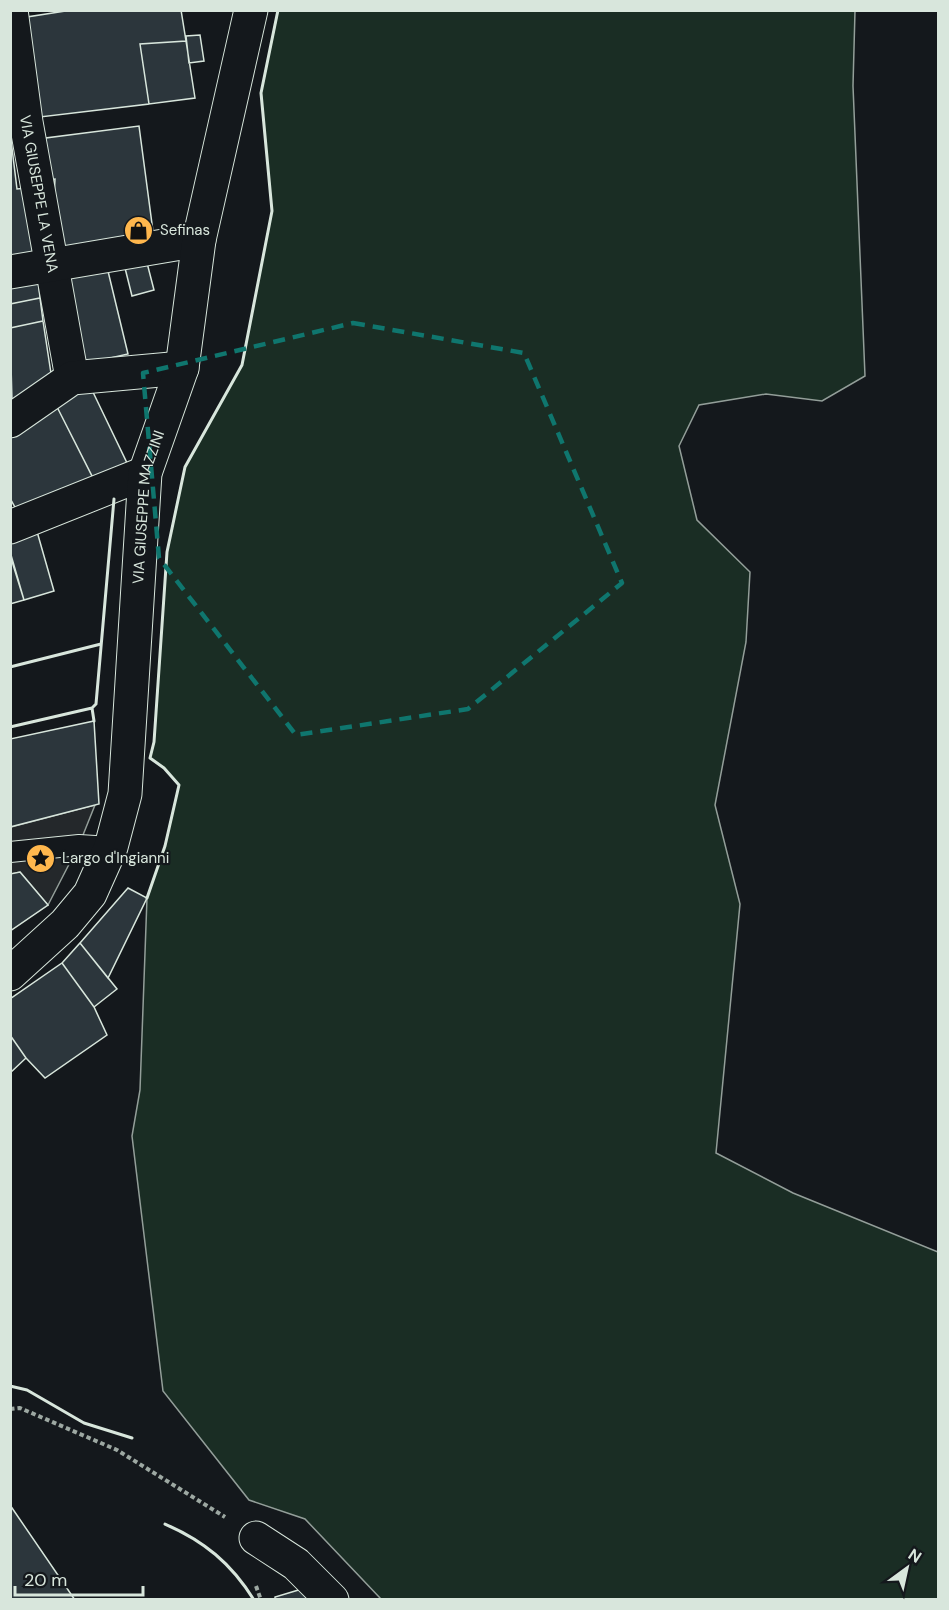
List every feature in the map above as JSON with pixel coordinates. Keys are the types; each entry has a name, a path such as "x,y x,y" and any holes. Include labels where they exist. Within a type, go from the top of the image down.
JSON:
{"main road":[{"name":"VIA GIUSEPPE LA VENA","path":"11,10 26,122 72,378"},
{"name":"VIA GIUSEPPE MAZZINI","path":"10,974 65,924 90,894 111,847 125,794 145,473 182,368 199,240 251,10"},
{"path":"10,272 199,240"},
{"path":"10,421 72,378 182,368"},
{"path":"10,527 145,473"},
{"path":"256,1538 296,1564 332,1599"}],"lane":[{"path":"10,852 79,845 111,847"}],"path":[{"path":"10,1409 20,1408 117,1450 256,1538"}],"highlighted area":[{"path":"353,323 524,353 622,583 468,709 296,735 159,558 143,373"}],"green space":[{"path":"278,11 855,11 853,86 865,376 822,401 766,394 699,405 679,446 697,520 750,572 746,642 715,805 740,904 716,1153 793,1193 938,1252 938,1599 381,1599 305,1519 249,1500 163,1391 132,1136 140,1090 147,898 165,846 179,785 164,768 150,758 154,742 167,552 185,467 242,365 272,211 261,93"}],"shaded area":[{"name":"Largo d'Ingianni","path":"95,805 79,845 48,905 20,872 11,874 11,827"}],"building":[{"path":"72,10 181,10 186,41 140,44 149,104 40,117 27,17"},
{"path":"200,35 204,61 189,63 186,36"},
{"path":"186,41 195,98 149,104 140,44"},
{"path":"139,126 154,239 61,256 53,215 55,179 45,180 38,139"},
{"path":"10,132 17,189 27,188 37,258 10,263"},
{"path":"146,259 154,290 132,296 124,264"},
{"path":"107,267 128,354 84,364 63,277"},
{"path":"38,279 40,298 10,304 10,283"},
{"path":"40,298 43,321 10,328 10,304"},
{"path":"43,321 52,380 12,402 10,328"},
{"path":"91,388 127,463 93,478 55,403"},
{"path":"55,403 93,478 17,511 10,498 10,430"},
{"path":"36,528 54,591 24,600 11,555 10,535"},
{"path":"10,555 24,600 10,604"},
{"path":"94,721 99,804 10,827 10,739"},
{"path":"20,872 48,905 10,931 10,874"},
{"path":"128,888 147,898 108,978 80,943"},
{"path":"80,943 117,989 94,1007 62,963"},
{"path":"62,963 94,1007 107,1035 45,1078 26,1058 10,1035 10,999"},
{"path":"10,1035 26,1058 10,1073"},
{"path":"10,1505 75,1600 10,1600"},
{"path":"302,1589 309,1600 275,1600 275,1597"}],"wall":[{"path":"147,898 165,846 179,785 164,768 150,758 154,742 167,552 185,467 242,365 272,211 261,93 278,10"},
{"path":"10,727 92,708 96,704 114,499"},
{"path":"10,667 101,644"},
{"path":"92,708 94,721"},
{"path":"10,1386 27,1390 84,1423 132,1438"},
{"path":"165,1524 216,1554 236,1575 254,1600"}],"place":[{"name":"Sefinas","path":"139,230"},
{"name":"Largo d'Ingianni","path":"41,858"}]}
